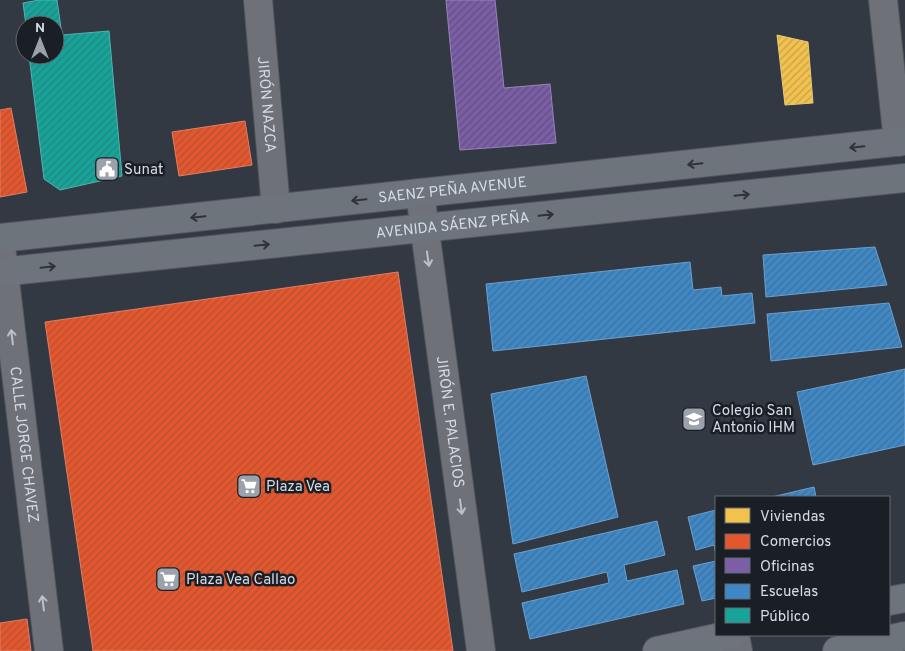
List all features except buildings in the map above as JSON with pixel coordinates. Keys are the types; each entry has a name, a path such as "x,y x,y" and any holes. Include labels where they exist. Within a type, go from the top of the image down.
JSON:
{"main road":[{"name":"SAENZ PEÑA AVENUE","path":"0,238 901,142"},
{"name":"AVENIDA SÁENZ PEÑA","path":"2,272 905,178"},
{"path":"890,601 905,598"},
{"path":"657,651 703,646 728,636"},
{"path":"837,651 905,636"}],"street":[{"name":"JIRÓN NAZCA","path":"258,0 276,209"},
{"path":"883,0 901,142"},
{"name":"JIRÓN E. PALACIOS","path":"420,193 481,651"},
{"name":"CALLE JORGE CHAVEZ","path":"0,238 2,272 49,651"},
{"path":"735,636 738,651"}],"place":[{"name":"Sunat","path":"107,169"},
{"name":"Colegio San Antonio IHM","path":"694,419"},
{"name":"Plaza Vea","path":"249,486"},
{"name":"Plaza Vea Callao","path":"168,579"}]}
